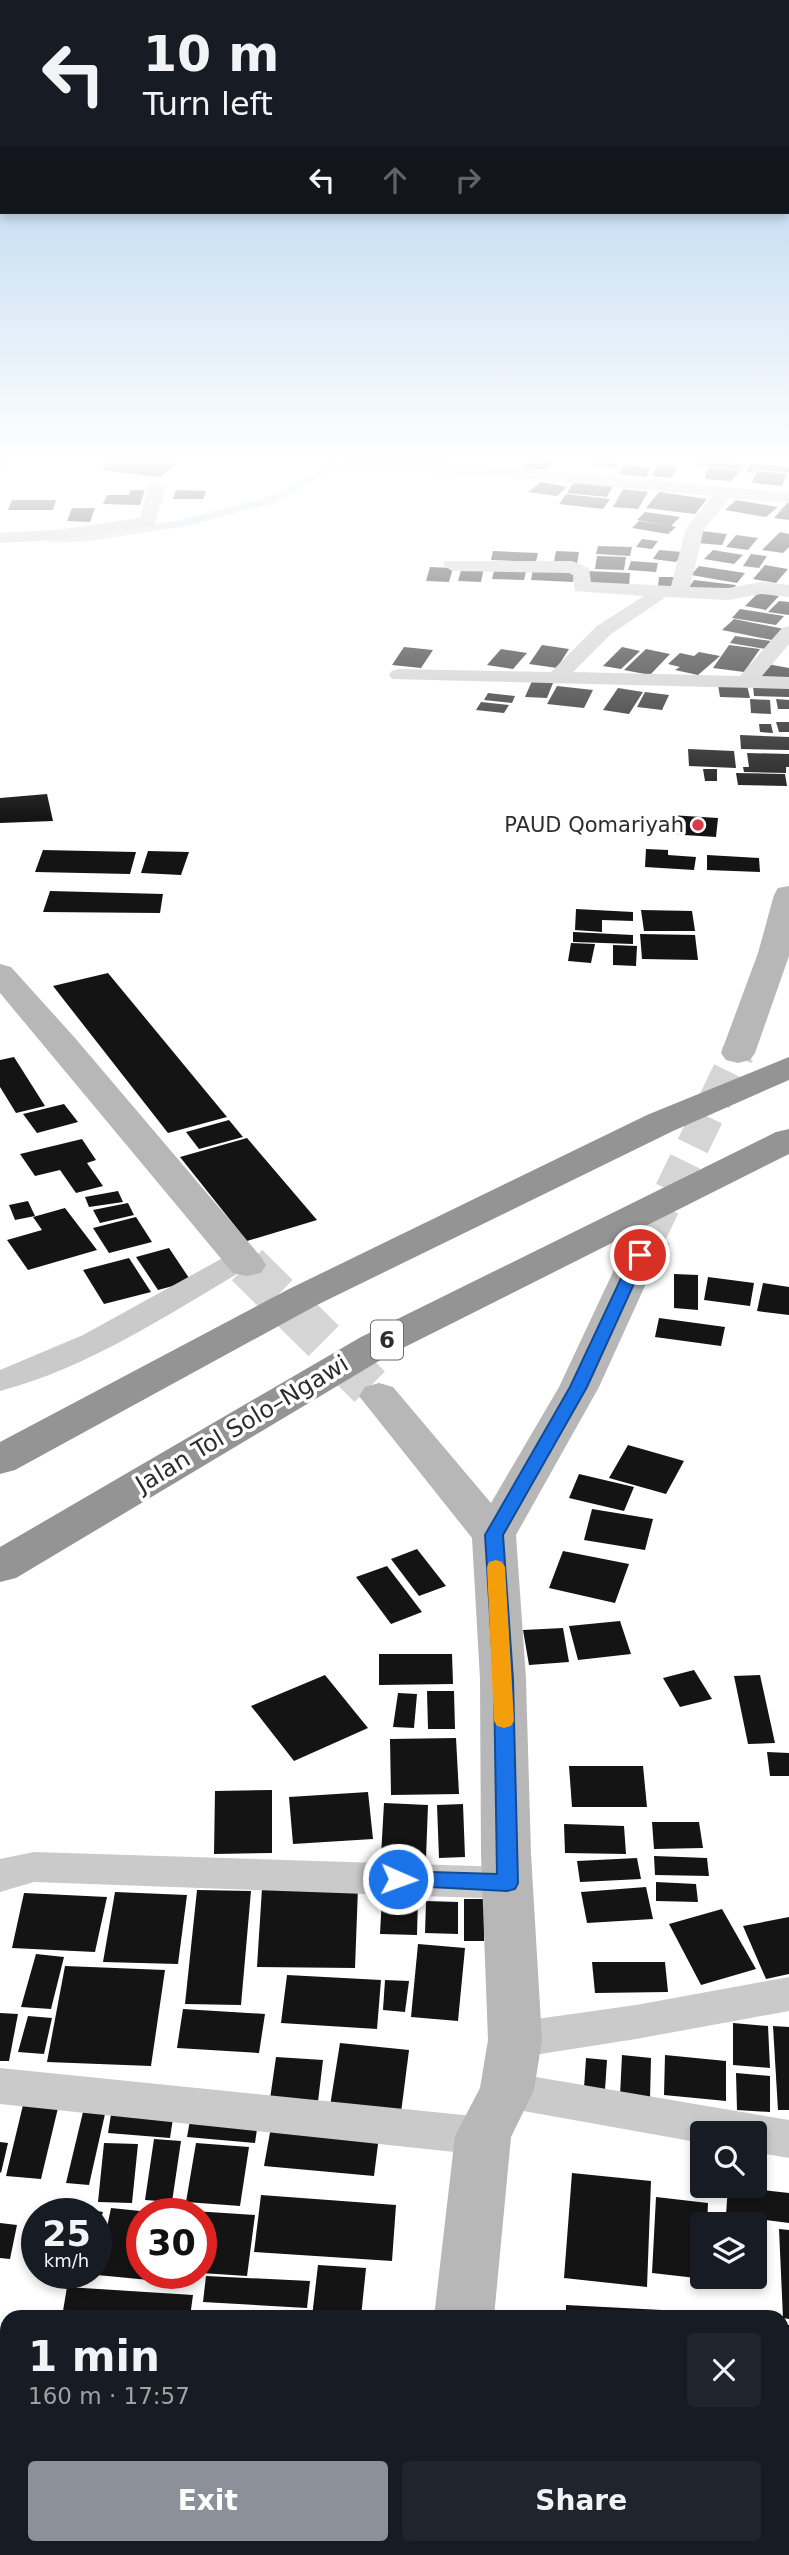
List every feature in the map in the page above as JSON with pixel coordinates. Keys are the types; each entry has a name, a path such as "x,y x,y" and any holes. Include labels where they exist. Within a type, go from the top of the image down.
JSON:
{"highway":[{"path":"0,1460 303,1297 660,1123 789,1067"},
{"name":"Jalan Tol Solo–Ngawi","path":"0,1567 375,1346 789,1140"}],"main road":[{"path":"737,1053 774,953 789,895"},
{"path":"0,974 41,1018 244,1262"},
{"path":"465,2310 483,2136 507,2090 515,2040 507,1883 503,1679 494,1535 579,1387 640,1255"},
{"path":"379,1396 494,1535"}],"street":[{"path":"582,581 582,587 588,588 728,594 761,588 789,592"},
{"path":"558,677 593,640 611,626 671,591 675,581"},
{"path":"746,682 789,632"},
{"path":"399,675 789,683"},
{"path":"0,1381 26,1373 100,1338 244,1262"},
{"path":"0,1877 11,1871 34,1867 507,1883"},
{"path":"515,2040 636,2022 789,1994"},
{"path":"0,2086 483,2136"},
{"path":"507,2090 789,2139"}],"building":[{"path":"587,581 629,581 629,587 586,585"},
{"path":"659,581 676,581 675,588 658,587"},
{"path":"693,581 736,585 732,592 689,587"},
{"path":"759,592 779,596 766,610 745,606"},
{"path":"779,601 789,602 789,615 768,612"},
{"path":"740,609 784,616 776,625 732,618"},
{"path":"734,619 784,629 772,640 722,630"},
{"path":"735,636 771,641 766,649 730,643"},
{"path":"542,645 569,649 557,668 529,664"},
{"path":"729,645 760,649 744,672 713,668"},
{"path":"404,647 433,650 421,668 392,665"},
{"path":"622,647 640,651 621,669 603,666"},
{"path":"501,649 527,653 513,669 487,665"},
{"path":"646,649 670,654 650,675 624,670"},
{"path":"699,652 720,656 698,675 675,670 680,667 668,664 680,653 694,656"},
{"path":"767,664 789,668 789,678 757,677"},
{"path":"532,681 553,683 547,698 525,697"},
{"path":"718,685 747,685 750,698 720,697"},
{"path":"557,686 593,690 584,708 547,704"},
{"path":"753,686 789,687 789,697 754,696"},
{"path":"618,688 643,692 629,714 603,710"},
{"path":"645,692 669,695 662,710 637,707"},
{"path":"488,693 515,696 512,703 484,700"},
{"path":"750,699 770,700 771,714 751,713"},
{"path":"776,699 789,700 789,709 778,709"},
{"path":"481,702 509,705 504,713 476,710"},
{"path":"776,722 789,722 789,732 779,732"},
{"path":"759,724 771,724 773,733 760,732"},
{"path":"740,735 789,737 789,750 741,749"},
{"path":"688,749 734,751 736,768 689,766"},
{"path":"747,753 789,754 789,767 786,767 786,773 744,772 743,767 749,767"},
{"path":"703,769 717,769 717,781 705,781"},
{"path":"736,773 785,774 787,786 738,785"},
{"path":"47,794 53,821 0,823 0,798"},
{"path":"670,815 718,818 716,837 668,834"},
{"path":"646,849 668,850 668,855 696,857 694,870 645,867"},
{"path":"43,850 136,852 130,874 35,872"},
{"path":"148,851 189,852 181,875 141,873"},
{"path":"707,855 759,858 760,872 707,870"},
{"path":"50,891 163,894 160,913 43,912"},
{"path":"576,909 633,912 633,921 602,920 602,932 575,930"},
{"path":"641,910 692,911 695,931 644,931"},
{"path":"573,932 633,935 633,944 573,942"},
{"path":"640,934 695,935 698,960 642,959"},
{"path":"571,943 595,944 591,963 568,961"},
{"path":"613,945 637,946 636,966 613,965"},
{"path":"108,973 227,1117 168,1133 53,986"},
{"path":"14,1057 45,1106 16,1113 0,1087 0,1060"},
{"path":"64,1104 78,1122 37,1133 23,1114"},
{"path":"229,1120 243,1137 199,1149 186,1132"},
{"path":"247,1138 317,1220 247,1241 180,1157"},
{"path":"82,1139 96,1160 87,1163 103,1186 76,1193 60,1170 35,1176 20,1154"},
{"path":"118,1191 123,1202 89,1207 85,1197"},
{"path":"28,1201 35,1216 15,1220 9,1205"},
{"path":"128,1203 134,1215 100,1223 93,1210"},
{"path":"65,1208 97,1250 28,1270 7,1240 42,1230 33,1217"},
{"path":"136,1217 152,1242 109,1253 93,1228"},
{"path":"169,1248 191,1281 158,1290 136,1257"},
{"path":"129,1258 151,1292 104,1304 83,1270"},
{"path":"674,1274 698,1275 698,1310 674,1308"},
{"path":"708,1277 754,1283 750,1306 704,1300"},
{"path":"763,1283 789,1287 789,1315 757,1311"},
{"path":"659,1318 725,1327 721,1346 655,1337"},
{"path":"628,1445 684,1461 666,1494 609,1478"},
{"path":"579,1474 634,1487 624,1511 569,1498"},
{"path":"592,1509 653,1519 645,1550 584,1540"},
{"path":"417,1549 446,1586 419,1596 391,1559"},
{"path":"563,1551 629,1564 615,1603 549,1588"},
{"path":"387,1566 422,1612 391,1624 356,1577"},
{"path":"620,1621 631,1654 578,1660 569,1626"},
{"path":"563,1628 569,1662 529,1665 523,1630"},
{"path":"379,1654 452,1654 453,1684 379,1685"},
{"path":"694,1670 712,1699 680,1707 663,1678"},
{"path":"325,1675 368,1728 294,1761 251,1706"},
{"path":"760,1675 775,1743 748,1744 734,1676"},
{"path":"427,1691 454,1691 455,1729 428,1729"},
{"path":"398,1693 417,1694 414,1728 393,1727"},
{"path":"456,1738 459,1794 391,1795 390,1739"},
{"path":"767,1752 789,1753 789,1776 770,1776"},
{"path":"569,1766 643,1766 647,1807 572,1807"},
{"path":"272,1790 272,1853 214,1854 215,1791"},
{"path":"368,1792 373,1839 293,1844 289,1797"},
{"path":"384,1803 428,1805 426,1858 381,1856"},
{"path":"463,1804 465,1857 439,1858 437,1805"},
{"path":"652,1822 699,1822 703,1848 654,1849"},
{"path":"564,1824 624,1826 626,1854 565,1853"},
{"path":"654,1856 707,1858 709,1876 655,1875"},
{"path":"637,1858 641,1879 580,1882 577,1861"},
{"path":"656,1882 696,1884 698,1902 656,1901"},
{"path":"646,1887 653,1919 587,1923 581,1892"},
{"path":"262,1888 358,1888 355,1968 257,1967"},
{"path":"197,1890 251,1891 241,2005 185,2004"},
{"path":"115,1892 187,1895 178,1964 103,1962"},
{"path":"24,1893 107,1897 95,1952 12,1948"},
{"path":"382,1897 418,1898 417,1935 380,1934"},
{"path":"464,1899 484,1899 484,1941 464,1941"},
{"path":"426,1901 458,1902 458,1934 425,1933"},
{"path":"722,1909 756,1969 701,1985 669,1924"},
{"path":"789,1917 789,1974 766,1979 743,1926"},
{"path":"418,1944 465,1948 458,2021 411,2017"},
{"path":"36,1954 64,1957 51,2009 21,2007"},
{"path":"592,1962 665,1962 668,1992 595,1993"},
{"path":"65,1966 165,1970 151,2066 47,2062"},
{"path":"287,1975 381,1980 377,2029 281,2023"},
{"path":"385,1980 409,1981 405,2012 383,2010"},
{"path":"183,2009 265,2014 259,2053 177,2048"},
{"path":"0,2013 18,2014 9,2061 0,2061"},
{"path":"28,2016 52,2018 44,2054 18,2052"},
{"path":"733,2023 768,2026 770,2068 733,2065"},
{"path":"773,2026 789,2027 789,2110 778,2110"},
{"path":"340,2043 409,2050 401,2113 330,2106"},
{"path":"622,2055 651,2058 650,2099 620,2096"},
{"path":"665,2055 726,2061 726,2101 664,2095"},
{"path":"276,2057 323,2060 317,2110 269,2106"},
{"path":"586,2058 607,2060 605,2090 584,2088"},
{"path":"736,2073 770,2076 770,2112 737,2110"},
{"path":"23,2105 58,2108 41,2179 6,2176"},
{"path":"112,2108 174,2112 170,2138 108,2133"},
{"path":"192,2109 259,2115 255,2143 187,2137"},
{"path":"83,2112 105,2114 89,2185 66,2183"},
{"path":"271,2127 379,2136 374,2176 264,2166"},
{"path":"154,2139 181,2141 173,2198 145,2198"},
{"path":"0,2142 8,2143 1,2173 0,2172"},
{"path":"104,2143 138,2144 133,2198 126,2198 126,2203 112,2202 112,2198 98,2198"},
{"path":"196,2143 249,2147 240,2206 217,2204 217,2198 187,2198"},
{"path":"572,2173 651,2181 647,2287 564,2278"},
{"path":"767,2190 789,2193 789,2223 767,2220 767,2212 726,2212 727,2198 767,2198"},
{"path":"261,2195 396,2205 392,2261 254,2252"},
{"path":"656,2197 708,2203 708,2212 690,2212 690,2277 652,2273"},
{"path":"112,2208 126,2210 126,2278 112,2276"},
{"path":"217,2213 255,2215 247,2276 217,2274"},
{"path":"0,2223 17,2225 10,2259 0,2258"},
{"path":"779,2229 789,2230 789,2310 783,2310"},
{"path":"318,2265 366,2268 362,2310 313,2310"},
{"path":"217,2277 310,2281 307,2308 203,2302 204,2289 217,2289"},
{"path":"67,2289 98,2289 193,2295 191,2310 63,2310"},
{"path":"566,2305 662,2310 566,2310"}],"tunnel":[{"path":"649,1236 738,1053"},
{"path":"640,1255 650,1234"},
{"path":"247,1265 379,1396"}],"slow traffic":[{"path":"496,1567 504,1721"}],"place":[{"name":"PAUD Qomariyah","path":"698,825"}],"route":[{"path":"398,1879 507,1883 503,1679 494,1535 579,1387 640,1255"}]}
